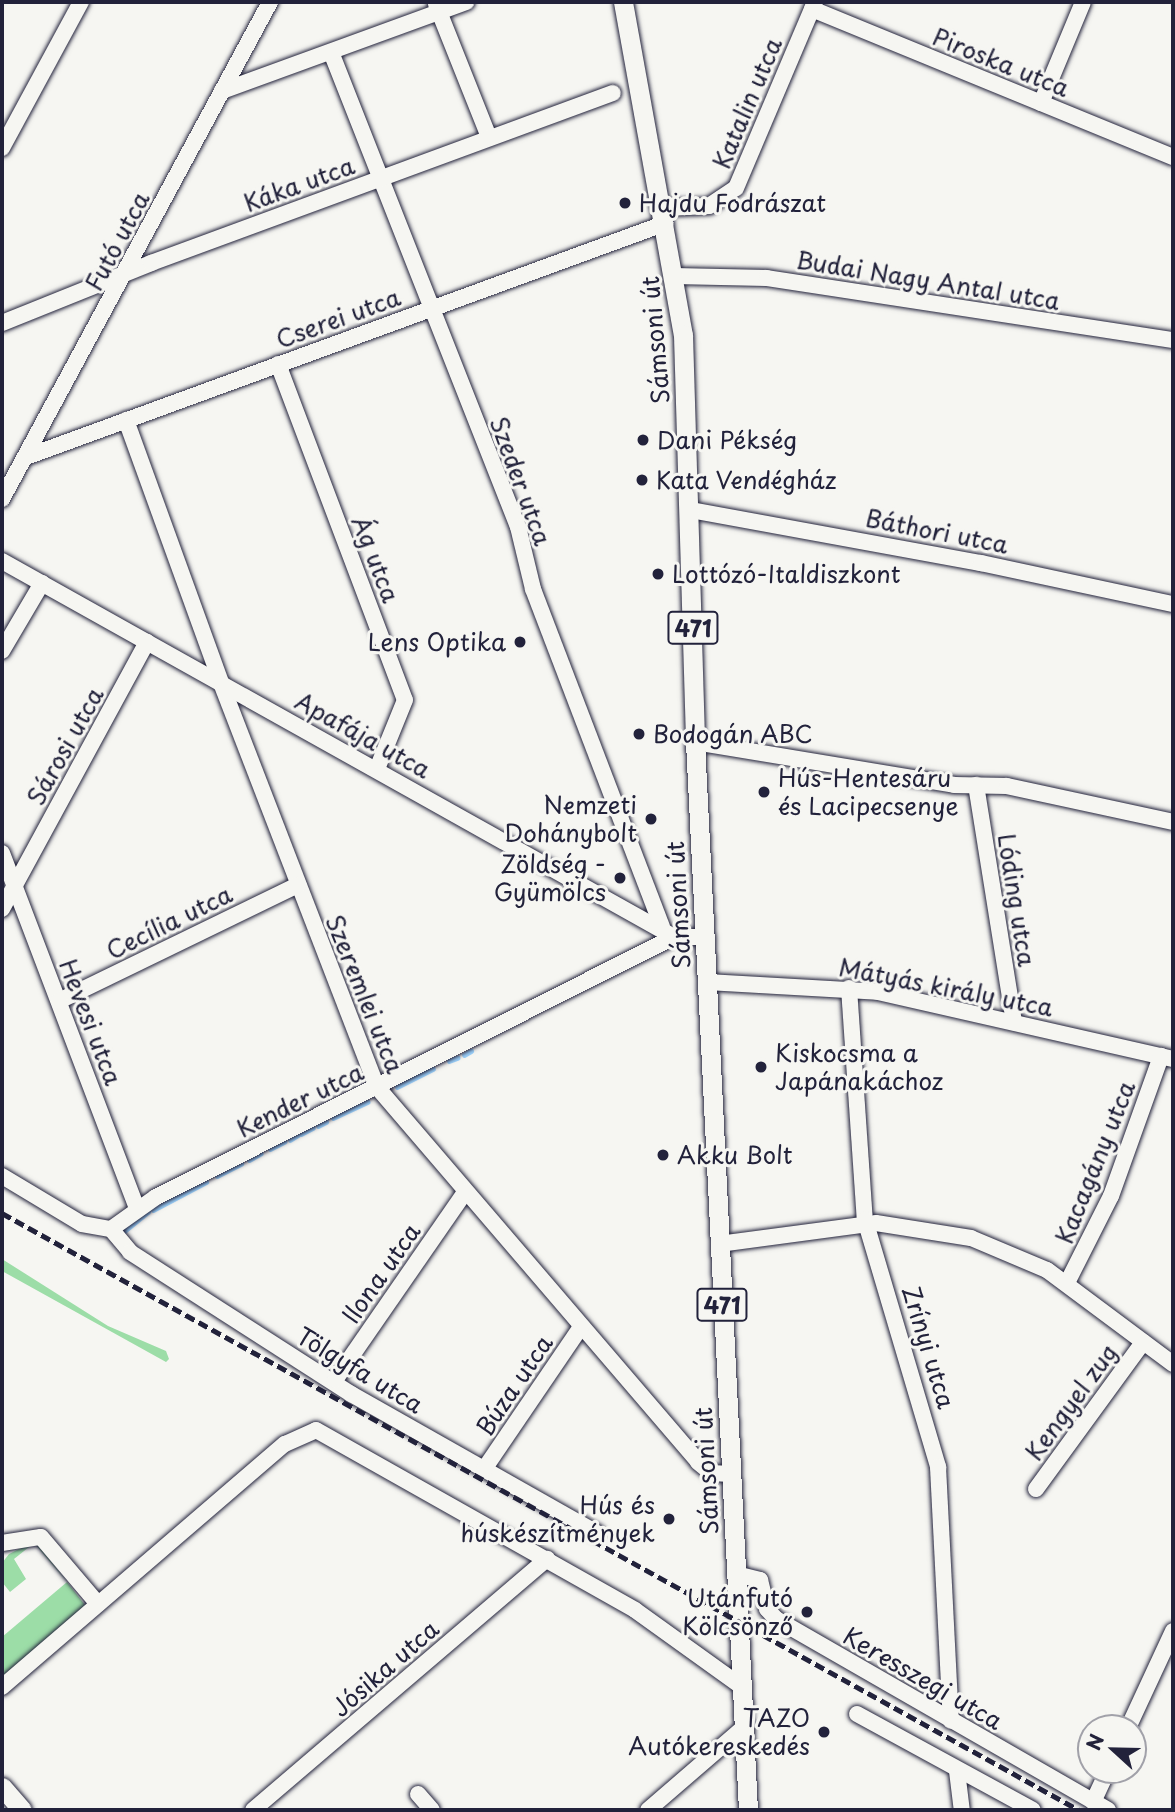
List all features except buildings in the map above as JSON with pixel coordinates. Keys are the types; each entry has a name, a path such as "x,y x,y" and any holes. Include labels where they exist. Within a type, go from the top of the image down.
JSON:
{"main road":[{"name":"Sámsoni út","path":"623,2 665,216 683,335 691,510 695,742 748,1810"},
{"path":"2,1787 22,1810"}],"street":[{"path":"2,148 81,2"},
{"name":"Futó utca","path":"2,499 270,2"},
{"path":"222,91 331,52 437,7 466,2"},
{"path":"1041,103 1083,2"},
{"name":"Katalin utca","path":"665,216 709,206 736,188 813,5"},
{"name":"Piroska utca","path":"813,5 1173,157"},
{"path":"437,7 489,137"},
{"name":"Szeder utca","path":"331,52 518,527 533,589 668,932"},
{"name":"Káka utca","path":"2,323 489,137 613,93"},
{"name":"Cserei utca","path":"26,457 432,308 665,216"},
{"name":"Budai Nagy Antal utca","path":"674,275 767,278 1173,340"},
{"name":"Ág utca","path":"278,364 405,703 377,769"},
{"name":"Szeremlei utca","path":"125,420 220,683 377,1087 702,1466 713,1474 731,1474"},
{"name":"Báthori utca","path":"691,510 981,562 1173,604"},
{"name":"Apafája utca","path":"2,561 668,932 704,937"},
{"path":"2,651 42,583"},
{"name":"Sárosi utca","path":"2,909 147,642"},
{"path":"695,742 976,785 1007,786 1173,822"},
{"name":"Lóding utca","path":"976,785 1014,1022"},
{"name":"Hevesi utca","path":"2,853 137,1208"},
{"name":"Cecília utca","path":"59,1001 298,885"},
{"name":"Kender utca","path":"105,1230 137,1208 377,1087 668,932"},
{"name":"Mátyás király utca","path":"706,982 849,988 1167,1057"},
{"name":"Zrínyi utca","path":"849,988 866,1224 935,1450 951,1721"},
{"name":"Kacagány utca","path":"1067,1283 1111,1196 1167,1057"},
{"name":"Tölgyfa utca","path":"2,1176 105,1230 152,1266 335,1380 351,1394 597,1533"},
{"name":"Ilona utca","path":"335,1380 465,1192"},
{"path":"719,1244 866,1224 924,1227 981,1241 1028,1259 1067,1283 1173,1364"},
{"name":"Búza utca","path":"485,1468 581,1328"},
{"name":"Kengyel zug","path":"1036,1489 1143,1342"},
{"path":"2,1687 289,1440 316,1430 645,1616 715,1672 742,1687"},
{"path":"2,1543 33,1536 43,1539 98,1604"},
{"path":"2,1555 18,1540"},
{"name":"Jósika utca","path":"253,1810 547,1559"},
{"name":"Keresszegi utca","path":"736,1574 760,1580 766,1609 776,1619 1108,1810"},
{"path":"1134,1714 1173,1631"},
{"path":"857,1714 957,1771 1033,1810"},
{"path":"648,1810 744,1727"},
{"path":"957,1771 962,1810"},
{"path":"1093,1802 1101,1784"},
{"path":"418,1794 432,1810"}],"green space":[{"path":"2,1259 108,1326 166,1351 169,1359 166,1362 2,1271"},
{"path":"35,1541 85,1605 2,1679 2,1637 67,1582 34,1543 14,1559 26,1579 10,1592 2,1582 2,1563 9,1554"}],"waterway":[{"path":"464,1055 471,1051"},
{"path":"449,1061 457,1058"},
{"path":"397,1087 433,1069"},
{"path":"333,1118 367,1102"},
{"path":"318,1126 326,1122"},
{"path":"301,1134 313,1128"},
{"path":"290,1140 298,1135"},
{"path":"270,1149 284,1142"},
{"path":"249,1160 260,1154"},
{"path":"217,1176 241,1164"},
{"path":"153,1210 206,1182"},
{"path":"123,1232 148,1212"}],"railway":[{"path":"2,1213 1079,1810"}],"place":[{"name":"Hajdu Fodrászat","path":"625,203"},
{"name":"Dani Pékség","path":"643,440"},
{"name":"Kata Vendégház","path":"642,480"},
{"name":"Lottózó-Italdiszkont","path":"658,574"},
{"name":"Lens Optika","path":"520,642"},
{"name":"Bodogán ABC","path":"639,734"},
{"name":"Hús-Hentesáru és Lacipecsenye","path":"764,792"},
{"name":"Nemzeti Dohánybolt","path":"651,819"},
{"name":"Zöldség - Gyümölcs","path":"620,878"},
{"name":"Kiskocsma a Japánakáchoz","path":"761,1067"},
{"name":"Akku Bolt","path":"663,1155"},
{"name":"Hús és húskészítmények","path":"669,1519"},
{"name":"Utánfutó Kölcsönző","path":"807,1612"},
{"name":"TAZO Autókereskedés","path":"824,1732"}]}
